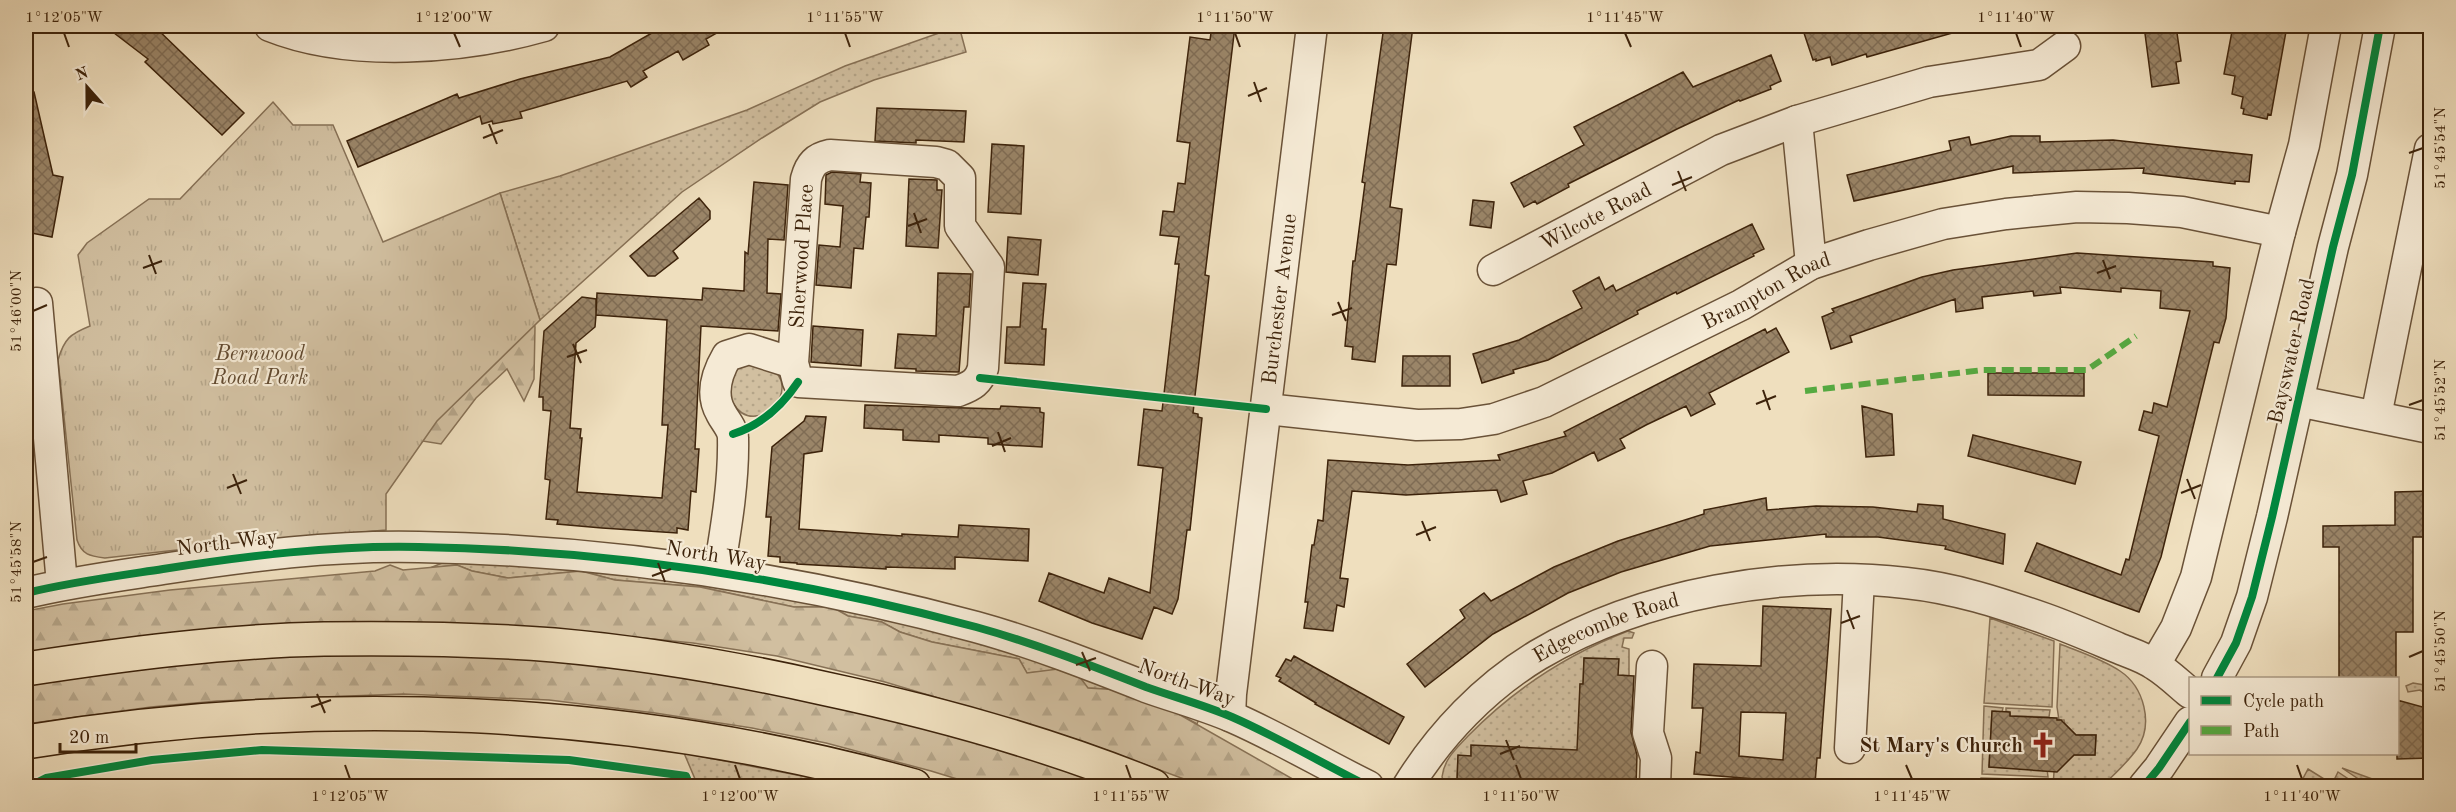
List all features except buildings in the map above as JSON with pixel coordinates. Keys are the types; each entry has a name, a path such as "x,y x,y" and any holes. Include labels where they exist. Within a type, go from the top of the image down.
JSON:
{"highway":[{"path":"26,669 143,651 322,639 439,640 554,645 654,656 750,672 907,706 1040,745 1153,786"},
{"path":"26,742 154,724 247,717 337,714 455,715 552,720 691,738 816,761 914,786"}],"street":[{"path":"270,26 332,33 384,47 445,44 508,36 544,26"},
{"name":"Burchester Avenue","path":"1230,716 1312,26"},
{"name":"Bayswater Road","path":"2155,664 2176,628 2196,577 2280,232 2304,145 2326,26"},
{"name":"Bayswater Road","path":"2218,677 2236,643 2252,597 2352,174 2380,26"},
{"name":"Wilcote Road","path":"1493,270 1721,150 1797,121 1929,82 2039,64 2065,46"},
{"path":"1797,121 1811,264"},
{"path":"2376,416 2430,149"},
{"name":"Sherwood Place","path":"830,155 936,162 947,165 956,172 961,185 960,226 989,267 983,368 980,378 970,387 958,391 798,382 793,363 806,178 809,168 815,161 830,155"},
{"name":"Brampton Road","path":"1266,409 1417,425 1461,424 1494,419 1554,397 1741,305 1781,284 1811,264 1943,224 2006,214 2077,207 2182,212 2280,232"},
{"path":"37,303 62,584"},
{"name":"Sherwood Place","path":"719,571 728,516 733,434 719,411 716,400 717,375 727,356 749,349 793,363"},
{"path":"2298,401 2430,428"},
{"name":"North Way","path":"26,593 62,584 210,561 280,554 418,547 606,557 719,571 842,595 978,628 1077,660 1230,716 1368,786"},
{"name":"Edgecombe Road","path":"1408,786 1443,737 1466,712 1520,667 1559,644 1640,611 1713,591 1810,580 1859,580 1906,583 1986,598 2058,623 2155,664 2189,692"},
{"path":"1850,748 1859,580"},
{"path":"1652,666 1648,733 1656,758 1655,786"},
{"path":"2144,786 2189,723"}],"green space":[{"path":"959,26 966,52 874,80 820,102 762,138 682,192 540,320 500,193 560,176 747,110 845,66"},
{"name":"Bernwood Road Park","path":"273,102 293,125 333,125 383,242 500,193 540,320 437,421 386,494 386,530 105,558 91,555 81,549 77,540 58,360 69,338 90,326 78,255 87,243 149,199 180,199"},
{"path":"527,289 535,327 534,379 524,401 507,369 476,398 441,444 410,439"},
{"path":"750,362 768,366 779,375 782,386 780,397 773,407 764,414 753,416 742,413 733,403 729,392 731,379 739,365"},
{"path":"452,559 623,570 630,576 714,584 732,581 1031,656 1199,719 1197,724 1175,712 1121,690 1087,688 1079,676 1058,670 1027,673 1019,659 932,642 900,632 881,622 848,616 832,607 794,607 700,587 615,580 581,571 508,578 472,571 457,565 430,568"},
{"path":"390,565 403,570 457,565 472,571 508,578 581,571 615,580 700,587 794,607 832,607 848,616 882,622 900,632 932,642 1019,659 1027,673 1058,669 1079,676 1088,688 1121,690 1175,712 1305,786 1203,786 1081,741 885,682 777,656 693,643 572,631 318,622 196,631 26,653 26,611 170,590 375,571"},
{"path":"1990,618 2054,641 2052,707 1984,703"},
{"path":"1628,631 1634,633 1632,638 1624,638 1622,647 1629,649 1629,676 1618,676 1618,659 1584,658 1583,684 1580,684 1581,754 1471,746 1471,756 1458,756 1457,781 1469,782 1469,786 1446,786 1442,777 1445,765 1451,755 1485,719 1542,675 1563,662"},
{"path":"2060,644 2098,659 2120,671 2135,686 2144,707 2145,729 2137,749 2102,786 2053,786 2054,772 2074,755 2095,755 2096,735 2076,735 2064,720 2059,720 2057,707"},
{"path":"358,653 578,661 678,673 853,708 1004,750 1115,786 980,786 826,743 752,728 549,700 403,694 217,701 151,707 26,724 26,682 191,663"},
{"path":"2413,683 2430,686 2430,696 2420,690 2408,692 2406,686"},
{"path":"1984,706 2003,708 2002,712 1992,712 1989,767 2047,769 2048,777 1982,774"},
{"path":"2006,708 2050,710 2049,717 2010,716"},
{"path":"684,753 853,786 741,786 741,784 721,782 717,786 698,786"},
{"path":"2342,768 2375,780 2396,784 2396,786 2369,786"},
{"path":"2308,769 2332,784 2338,772 2359,786 2299,786"},
{"path":"1981,778 2048,780 2047,786 1980,786"}],"marked path":[{"path":"1805,391 1983,370 2087,370 2136,336"}],"cycle path":[{"path":"2218,677 2236,643 2252,597 2272,517 2333,247 2352,175 2380,26"},
{"path":"980,378 1266,409"},
{"path":"733,434 770,414 798,382"},
{"path":"26,593 226,560 290,552 355,548 489,549 560,554 700,570 839,594 976,627 1019,640 1232,717 1368,786"},
{"path":"2144,786 2189,723"},
{"path":"30,786 46,778 152,760 262,750 569,760 686,776 690,786"}],"place":[{"name":"St Mary's Church","path":"2043,745"}]}
